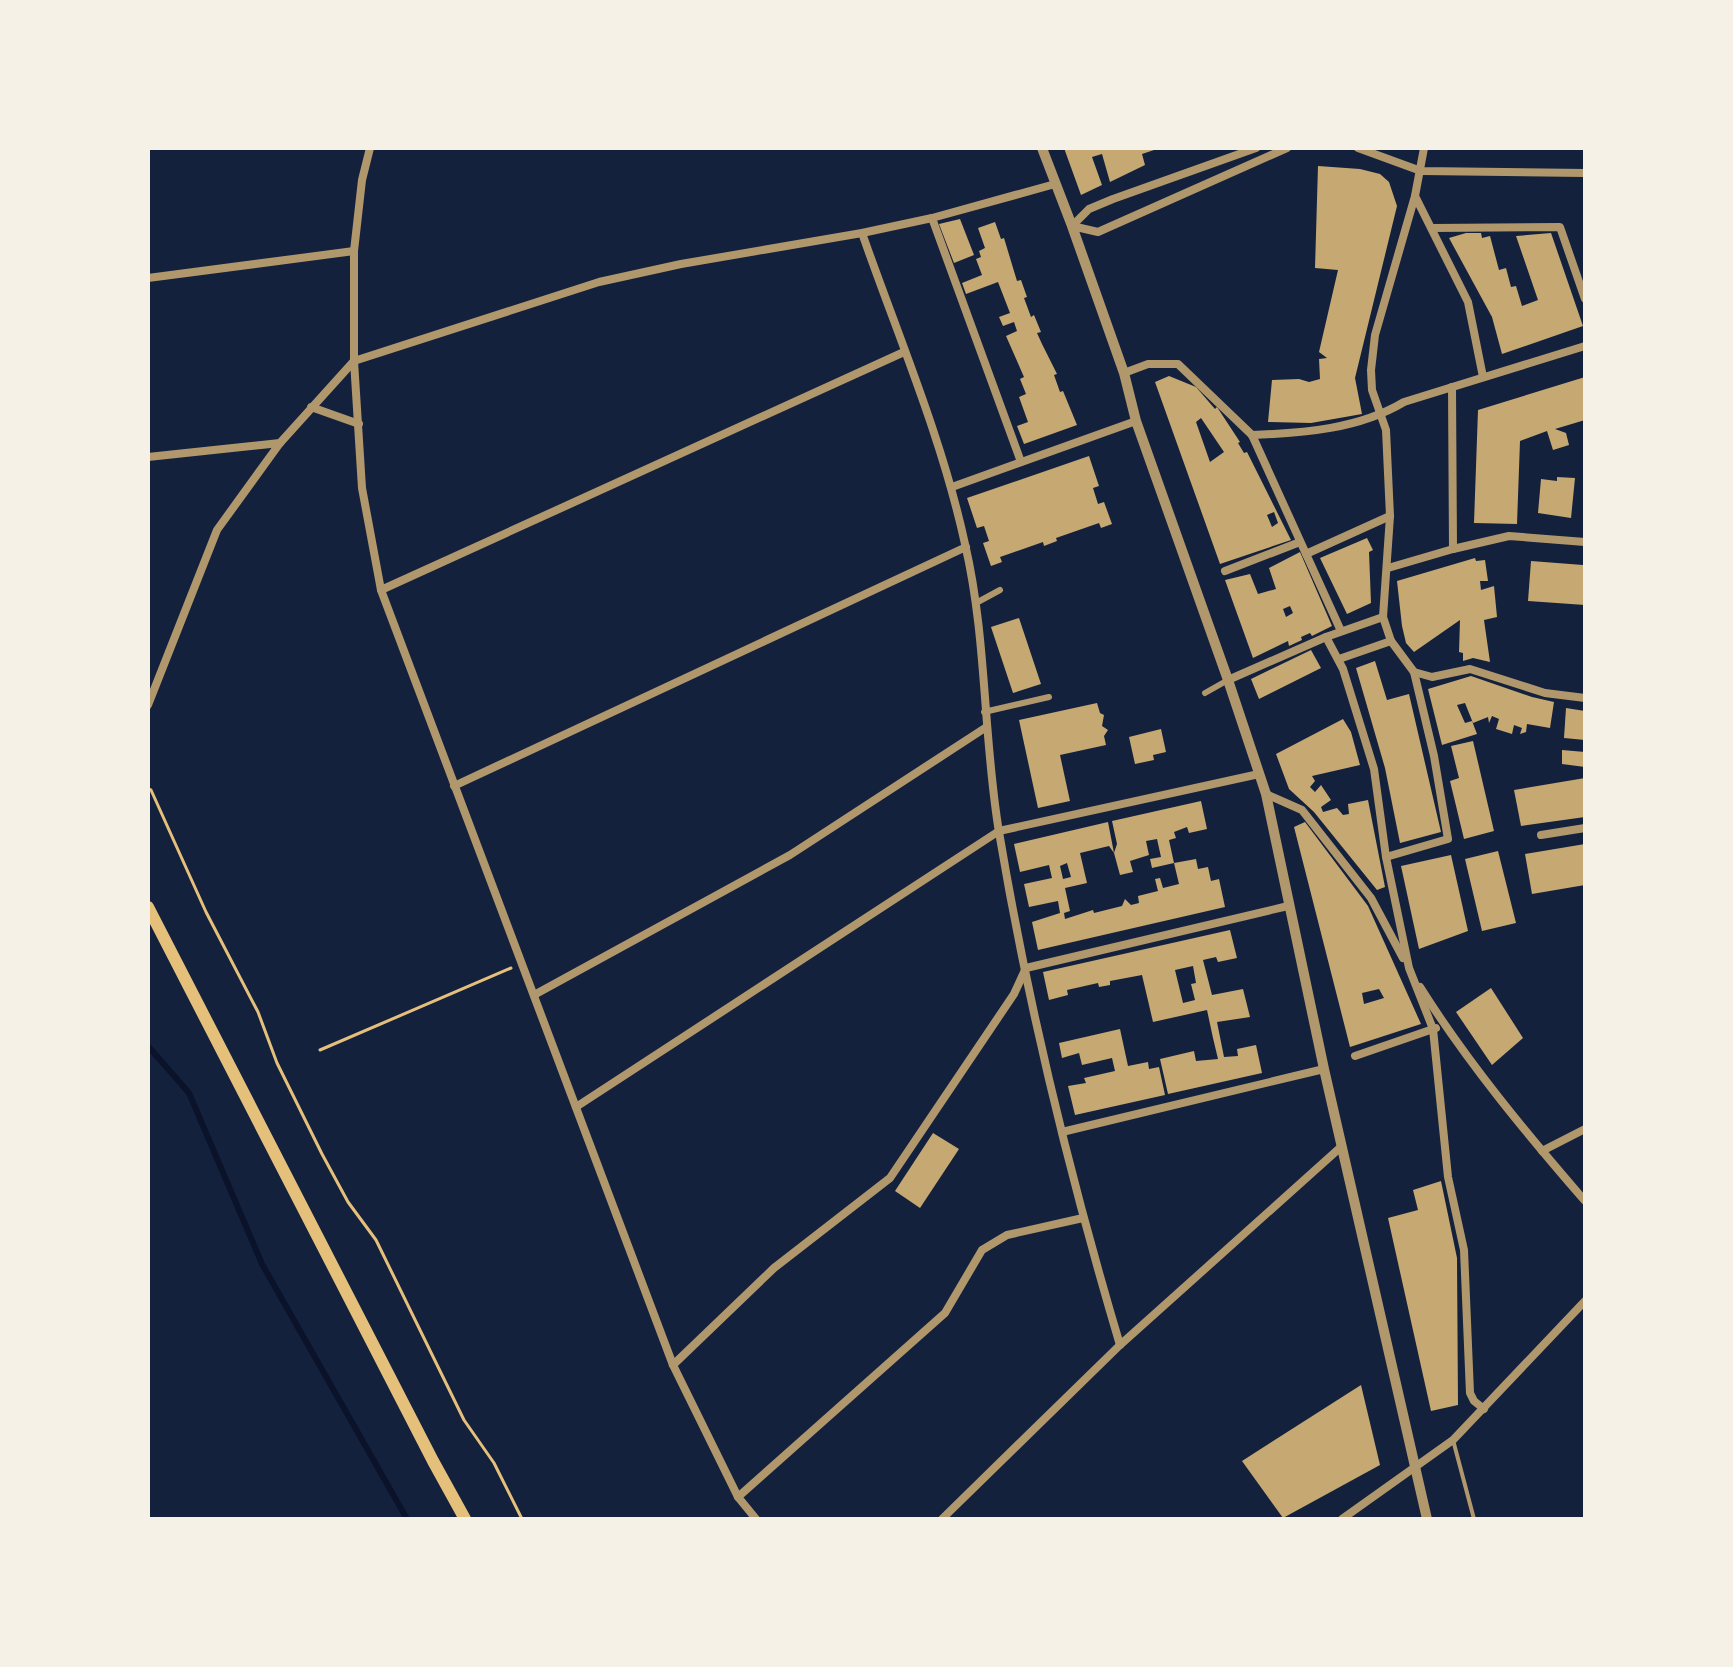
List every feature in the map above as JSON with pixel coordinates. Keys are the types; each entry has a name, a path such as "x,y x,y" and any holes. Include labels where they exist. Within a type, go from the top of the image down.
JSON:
{"highway":[{"path":"148,907 465,1519"}],"street":[{"path":"370,148 362,180 354,251 354,361 362,488 381,590 673,1365 738,1497 756,1519"},
{"path":"1042,148 1124,373 1136,421 1266,794 1324,1069 1427,1519"},
{"path":"1072,226 1089,209 1256,148"},
{"path":"1072,226 1098,232 1287,148"},
{"path":"1358,148 1421,171 1585,173"},
{"path":"1386,857 1448,839 1434,756 1414,672 1391,641 1383,617 1390,516 1386,430 1379,417 1371,380 1375,335 1415,196 1424,148"},
{"path":"148,705 217,530 280,443 354,361 599,282 932,218 1055,184"},
{"path":"1415,196 1468,302 1483,377"},
{"path":"932,218 1021,462"},
{"path":"1432,228 1560,227 1585,299"},
{"path":"862,233 952,487 966,547 976,603 985,728 999,831 1062,1132 1120,1345"},
{"path":"148,278 354,251"},
{"path":"1252,435 1304,433 1379,417 1404,402 1585,346"},
{"path":"381,590 904,352"},
{"path":"1124,373 1148,364 1178,364 1252,435 1341,631"},
{"path":"1452,387 1453,549"},
{"path":"311,407 359,424"},
{"path":"952,487 1136,421"},
{"path":"148,457 280,443"},
{"path":"1306,554 1390,516"},
{"path":"1388,568 1509,536 1585,542"},
{"path":"1225,571 1300,542"},
{"path":"454,786 966,547"},
{"path":"976,603 1000,590"},
{"path":"1205,693 1326,637 1383,617"},
{"path":"1326,637 1339,659 1374,769 1386,857 1409,968 1433,1029 1448,1177 1464,1250 1470,1393 1484,1409"},
{"path":"1339,659 1391,641"},
{"path":"1414,672 1432,677 1470,669 1545,693 1585,698"},
{"path":"984,712 1049,697"},
{"path":"534,995 790,855 985,728"},
{"path":"576,1107 999,831 1259,774"},
{"path":"1266,794 1302,810 1371,898 1444,1024 1542,1151 1585,1201"},
{"path":"1541,835 1585,828"},
{"path":"1026,968 1288,906"},
{"path":"673,1365 774,1268 890,1178 1014,994 1026,968"},
{"path":"1355,1056 1444,1024"},
{"path":"1062,1132 1324,1069"},
{"path":"1542,1151 1585,1129"},
{"path":"942,1519 1120,1345 1342,1146"},
{"path":"738,1497 945,1313 982,1250 1007,1235 1083,1218"},
{"path":"1342,1519 1453,1440 1585,1301"}],"lane":[{"path":"1453,1440 1474,1519"}],"path":[{"path":"148,789 258,1012 277,1063 322,1154 348,1202 376,1240 464,1420 494,1463 522,1519"},
{"path":"320,1050 522,963"}],"building":[{"path":"1064,148 1157,149 1142,154 1145,165 1110,182 1102,154 1092,157 1102,185 1081,195"},
{"path":"1318,166 1380,174 1389,182 1397,206 1355,378 1362,414 1311,423 1268,422 1272,380 1299,379 1309,382 1320,379 1319,359 1327,358 1319,352 1338,270 1315,268"},
{"path":"960,219 974,255 954,263 939,224"},
{"path":"995,222 1001,239 1004,238 1017,281 1021,280 1031,317 1034,315 1041,332 1037,333 1057,374 1054,375 1060,392 1063,391 1077,425 1024,444 1017,426 1028,422 1019,397 1026,394 1020,379 1024,377 1006,336 1017,331 1014,322 1003,326 999,317 1010,313 998,282 966,294 962,283 982,275 976,259 981,257 979,251 985,248 978,228"},
{"path":"1481,233 1482,238 1490,236 1499,270 1506,268 1511,287 1516,286 1522,306 1538,300 1516,236 1551,233 1583,326 1502,354 1492,317 1449,238"},
{"path":"1169,376 1196,387 1215,409 1217,407 1244,453 1247,452 1291,540 1220,564 1155,382","holes":["1201,418 1224,452 1210,462 1196,422","1274,512 1278,523 1272,527 1267,515"]},
{"path":"1585,377 1585,420 1555,429 1566,433 1569,445 1553,450 1547,431 1520,441 1517,524 1474,523 1478,410"},
{"path":"1089,456 1099,486 1093,488 1098,504 1104,502 1112,524 1101,528 1099,523 1056,538 1057,541 1044,546 1043,542 1000,557 1002,562 991,566 983,543 989,541 984,526 977,528 967,498"},
{"path":"1557,477 1575,478 1571,518 1538,513 1541,479 1557,481"},
{"path":"1367,538 1373,550 1369,552 1371,603 1347,614 1320,558"},
{"path":"1300,552 1332,626 1312,636 1310,633 1301,637 1302,640 1289,646 1288,641 1253,658 1225,580 1250,574 1258,594 1276,589 1269,568","holes":["1290,606 1293,613 1286,617 1283,609"]},
{"path":"1475,558 1476,561 1485,560 1488,581 1480,581 1481,590 1494,586 1497,617 1484,620 1490,662 1473,658 1463,661 1463,653 1459,652 1460,620 1414,652 1406,643 1397,581"},
{"path":"1531,561 1583,565 1585,605 1528,601"},
{"path":"1019,618 1041,684 1013,693 991,627"},
{"path":"1311,650 1321,668 1259,699 1251,679"},
{"path":"1375,661 1387,700 1409,694 1441,832 1400,843 1385,768 1356,668"},
{"path":"1471,676 1554,702 1550,728 1527,724 1526,732 1520,734 1522,728 1514,725 1512,734 1496,729 1499,719 1492,716 1489,723 1488,717 1473,723 1465,703 1457,705 1465,723 1472,721 1477,734 1442,745 1428,689"},
{"path":"1097,703 1100,713 1104,715 1102,726 1108,730 1104,736 1106,745 1060,755 1070,801 1038,808 1019,720"},
{"path":"1566,708 1585,711 1585,740 1564,738"},
{"path":"1343,719 1351,732 1360,765 1312,776 1315,781 1310,787 1315,792 1321,785 1331,800 1321,807 1323,812 1337,808 1343,815 1349,814 1348,804 1368,800 1385,887 1377,890 1314,812 1289,789 1276,754"},
{"path":"1161,729 1166,752 1153,755 1154,760 1135,764 1129,737"},
{"path":"1473,741 1494,831 1464,839 1450,781 1459,778 1451,746"},
{"path":"1562,750 1585,752 1585,767 1562,764"},
{"path":"1585,778 1585,817 1521,826 1514,790"},
{"path":"1201,801 1207,829 1189,833 1187,827 1174,832 1176,838 1169,840 1174,863 1152,868 1150,859 1161,857 1157,839 1146,841 1149,855 1130,861 1133,872 1120,875 1114,853 1117,844 1112,821"},
{"path":"1108,822 1114,853 1109,846 1080,853 1087,883 1065,888 1070,911 1064,913 1065,919 1093,910 1094,913 1122,906 1125,899 1131,905 1139,903 1138,896 1158,891 1155,879 1160,878 1163,888 1179,884 1174,863 1196,859 1198,869 1208,867 1211,881 1219,879 1225,907 1038,950 1032,922 1060,913 1058,901 1029,907 1024,884 1052,878 1049,865 1020,872 1014,844","holes":["1067,863 1071,877 1063,879 1060,866"]},
{"path":"1305,822 1368,906 1421,1024 1350,1047 1294,827","holes":["1379,989 1384,998 1364,1004 1362,993"]},
{"path":"1585,844 1585,885 1532,894 1525,854"},
{"path":"1498,851 1516,923 1482,931 1465,859"},
{"path":"1451,855 1468,931 1419,949 1401,866"},
{"path":"1230,930 1237,958 1218,962 1216,957 1203,960 1212,995 1243,989 1250,1017 1217,1022 1224,1057 1238,1056 1237,1049 1256,1045 1262,1073 1168,1094 1160,1059 1194,1051 1196,1061 1218,1059 1207,1010 1153,1022 1142,975 1110,981 1110,985 1099,987 1098,983 1067,990 1068,995 1049,1000 1043,972","holes":["1193,966 1196,983 1191,984 1195,1000 1183,1003 1175,970"]},
{"path":"1491,988 1523,1038 1492,1065 1456,1012"},
{"path":"1120,1029 1128,1066 1148,1062 1149,1069 1159,1067 1165,1095 1075,1115 1068,1086 1086,1083 1084,1078 1115,1071 1112,1058 1082,1065 1079,1053 1062,1058 1059,1043"},
{"path":"933,1133 959,1149 920,1208 895,1191"},
{"path":"1441,1181 1457,1258 1458,1405 1431,1411 1388,1218 1418,1210 1413,1190"},
{"path":"1361,1385 1380,1465 1283,1518 1242,1461"}],"waterway":[{"path":"148,1046 189,1093 262,1264 407,1519"}]}
